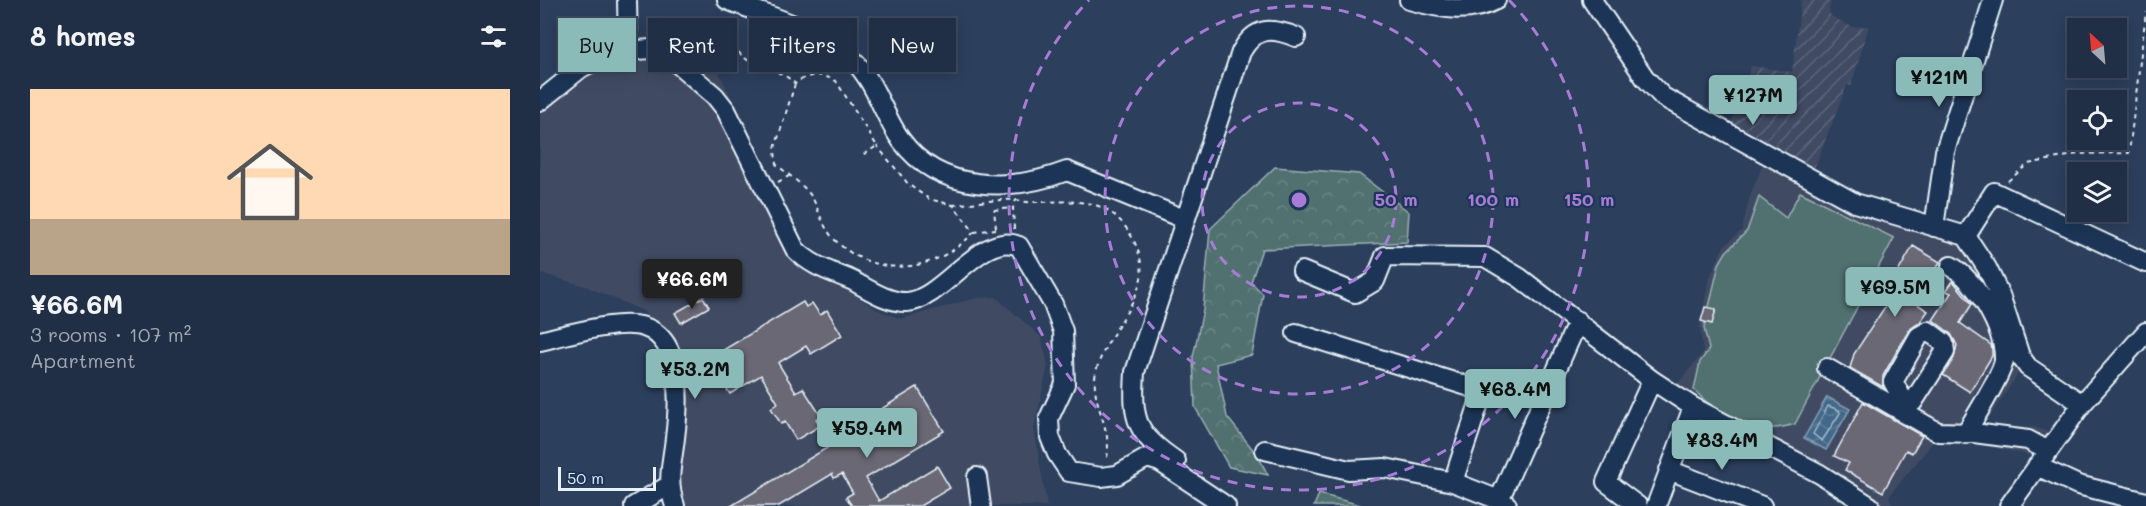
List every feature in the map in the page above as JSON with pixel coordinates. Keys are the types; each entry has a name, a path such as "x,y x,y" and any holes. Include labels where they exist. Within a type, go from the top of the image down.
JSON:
{"street":[{"path":"627,0 627,18"},
{"path":"727,0 820,37 855,62 869,80 900,139 913,155 932,171 953,179 1006,185 1040,181 1067,171 1184,219"},
{"path":"1409,0 1442,10 1484,6 1496,0"},
{"path":"1592,0 1645,78 1663,97 1855,203 1966,236 1987,268 2000,295 2020,356 2028,367 2082,404"},
{"path":"1934,227 1945,151 1993,0"},
{"path":"1238,506 1155,447 1141,429 1133,409 1135,372 1240,52 1249,38 1260,32 1272,30 1296,37"},
{"path":"636,50 651,49 672,59 715,96 736,127 782,227 795,249 806,261 889,299 908,302 931,292 989,248 1016,244 1023,249 1053,304 1063,331 1065,384 1048,418 1050,437 1057,454 1069,472 1101,477 1118,475 1147,458 1160,462 1226,506"},
{"path":"540,101 576,72"},
{"path":"1966,236 1994,192 2146,263"},
{"path":"1302,272 1355,293 1375,281 1385,256 1485,257 1520,278 1652,380 1693,407 1820,474 1870,506"},
{"path":"1951,266 1964,274 1977,290 1991,316 2001,343 2004,362 1965,434"},
{"path":"1265,450 1349,470 1385,468 1453,482 1504,503 1578,321"},
{"path":"540,341 620,326 645,327 660,338 672,353 678,379 675,436 668,486 675,506"},
{"path":"2008,506 2082,404 2146,332"},
{"path":"1296,333 1482,391 1453,482"},
{"path":"1827,368 1906,411 1938,432 2028,440 2048,451"},
{"path":"1638,506 1606,483 1652,380"},
{"path":"1656,506 1693,407"},
{"path":"2037,466 2078,485 2146,502"},
{"path":"1669,470 1762,506"},
{"path":"977,477 981,506"},
{"path":"634,506 668,486"}],"path":[{"path":"1994,192 2028,164 2078,154 2129,153 2146,12"},
{"path":"737,47 750,61 781,73 795,84"},
{"path":"953,205 974,232 948,254 912,268 880,265 859,257 835,240 827,230 812,197 776,164 777,138 795,84 804,77 815,75 826,76 836,81 877,146 897,172 929,199 953,205 1071,199 1093,204 1116,217 1136,245 1142,265 1138,289 1107,345 1095,373 1094,389 1107,440 1108,454 1101,477"},
{"path":"861,156 877,146"},
{"path":"1016,200 1012,208 1016,244"},
{"path":"996,228 994,210 1012,208"}],"shaded area":[{"path":"1801,0 1831,0 1829,11 1831,16 1852,27 1869,26 1851,86 1847,85 1812,174 1730,126 1751,66 1792,72"},
{"path":"648,51 648,72 719,72 736,108 756,162 772,225 792,250 809,265 876,309 901,319 976,298 996,297 1041,337 1048,365 1034,429 1047,506 683,506 677,485 687,395 683,371 668,340 643,311 585,286 540,273 540,114 595,72 636,72 636,55"},
{"path":"1765,160 1837,203 1880,220 1948,236 1959,242 1979,267 2021,370 1983,426 2034,427 2051,433 2029,455 1962,441 1935,440 1889,496 1893,506 1885,506 1674,388 1703,353 1700,327 1708,282 1724,246 1742,230 1750,195"}],"green space":[{"path":"1275,167 1359,174 1409,212 1407,242 1262,249 1251,282 1263,294 1252,355 1216,364 1227,417 1258,456 1268,475 1229,467 1195,407 1193,357 1203,310 1210,229"},
{"path":"1800,192 1894,238 1795,424 1766,428 1753,426 1727,416 1694,390 1700,362 1709,349 1704,328 1719,264 1726,252 1747,231 1759,197 1786,218"},
{"path":"1319,494 1364,506 1314,506"}],"water":[{"path":"1827,397 1850,409 1826,450 1804,438"}],"building":[{"path":"1913,246 1940,262 1914,302 1928,311 1920,322 1909,330 1883,376 1883,387 1850,368 1854,354 1896,290 1890,286"},
{"path":"1953,281 1972,304 1960,323 1991,345 1992,350 1992,356 1970,392 1943,375 1954,358 1957,345 1951,334 1933,320 1951,293 1946,291"},
{"path":"703,297 709,307 681,323 675,313"},
{"path":"803,302 806,307 812,303 820,315 827,310 842,335 811,354 806,346 778,363 796,392 803,388 821,416 816,419 820,426 796,440 785,422 781,424 771,408 778,403 761,375 730,394 724,385 721,386 713,373 717,370 713,363 719,360 715,355"},
{"path":"1705,307 1716,309 1712,324 1701,321"},
{"path":"917,387 944,431 866,478 879,501 937,466 950,488 920,506 852,506 846,497 853,493 842,474 834,478 832,474 779,506 731,506 850,434 847,430"},
{"path":"1863,402 1922,436 1912,453 1906,450 1883,492 1845,470 1849,463 1834,456"}]}
